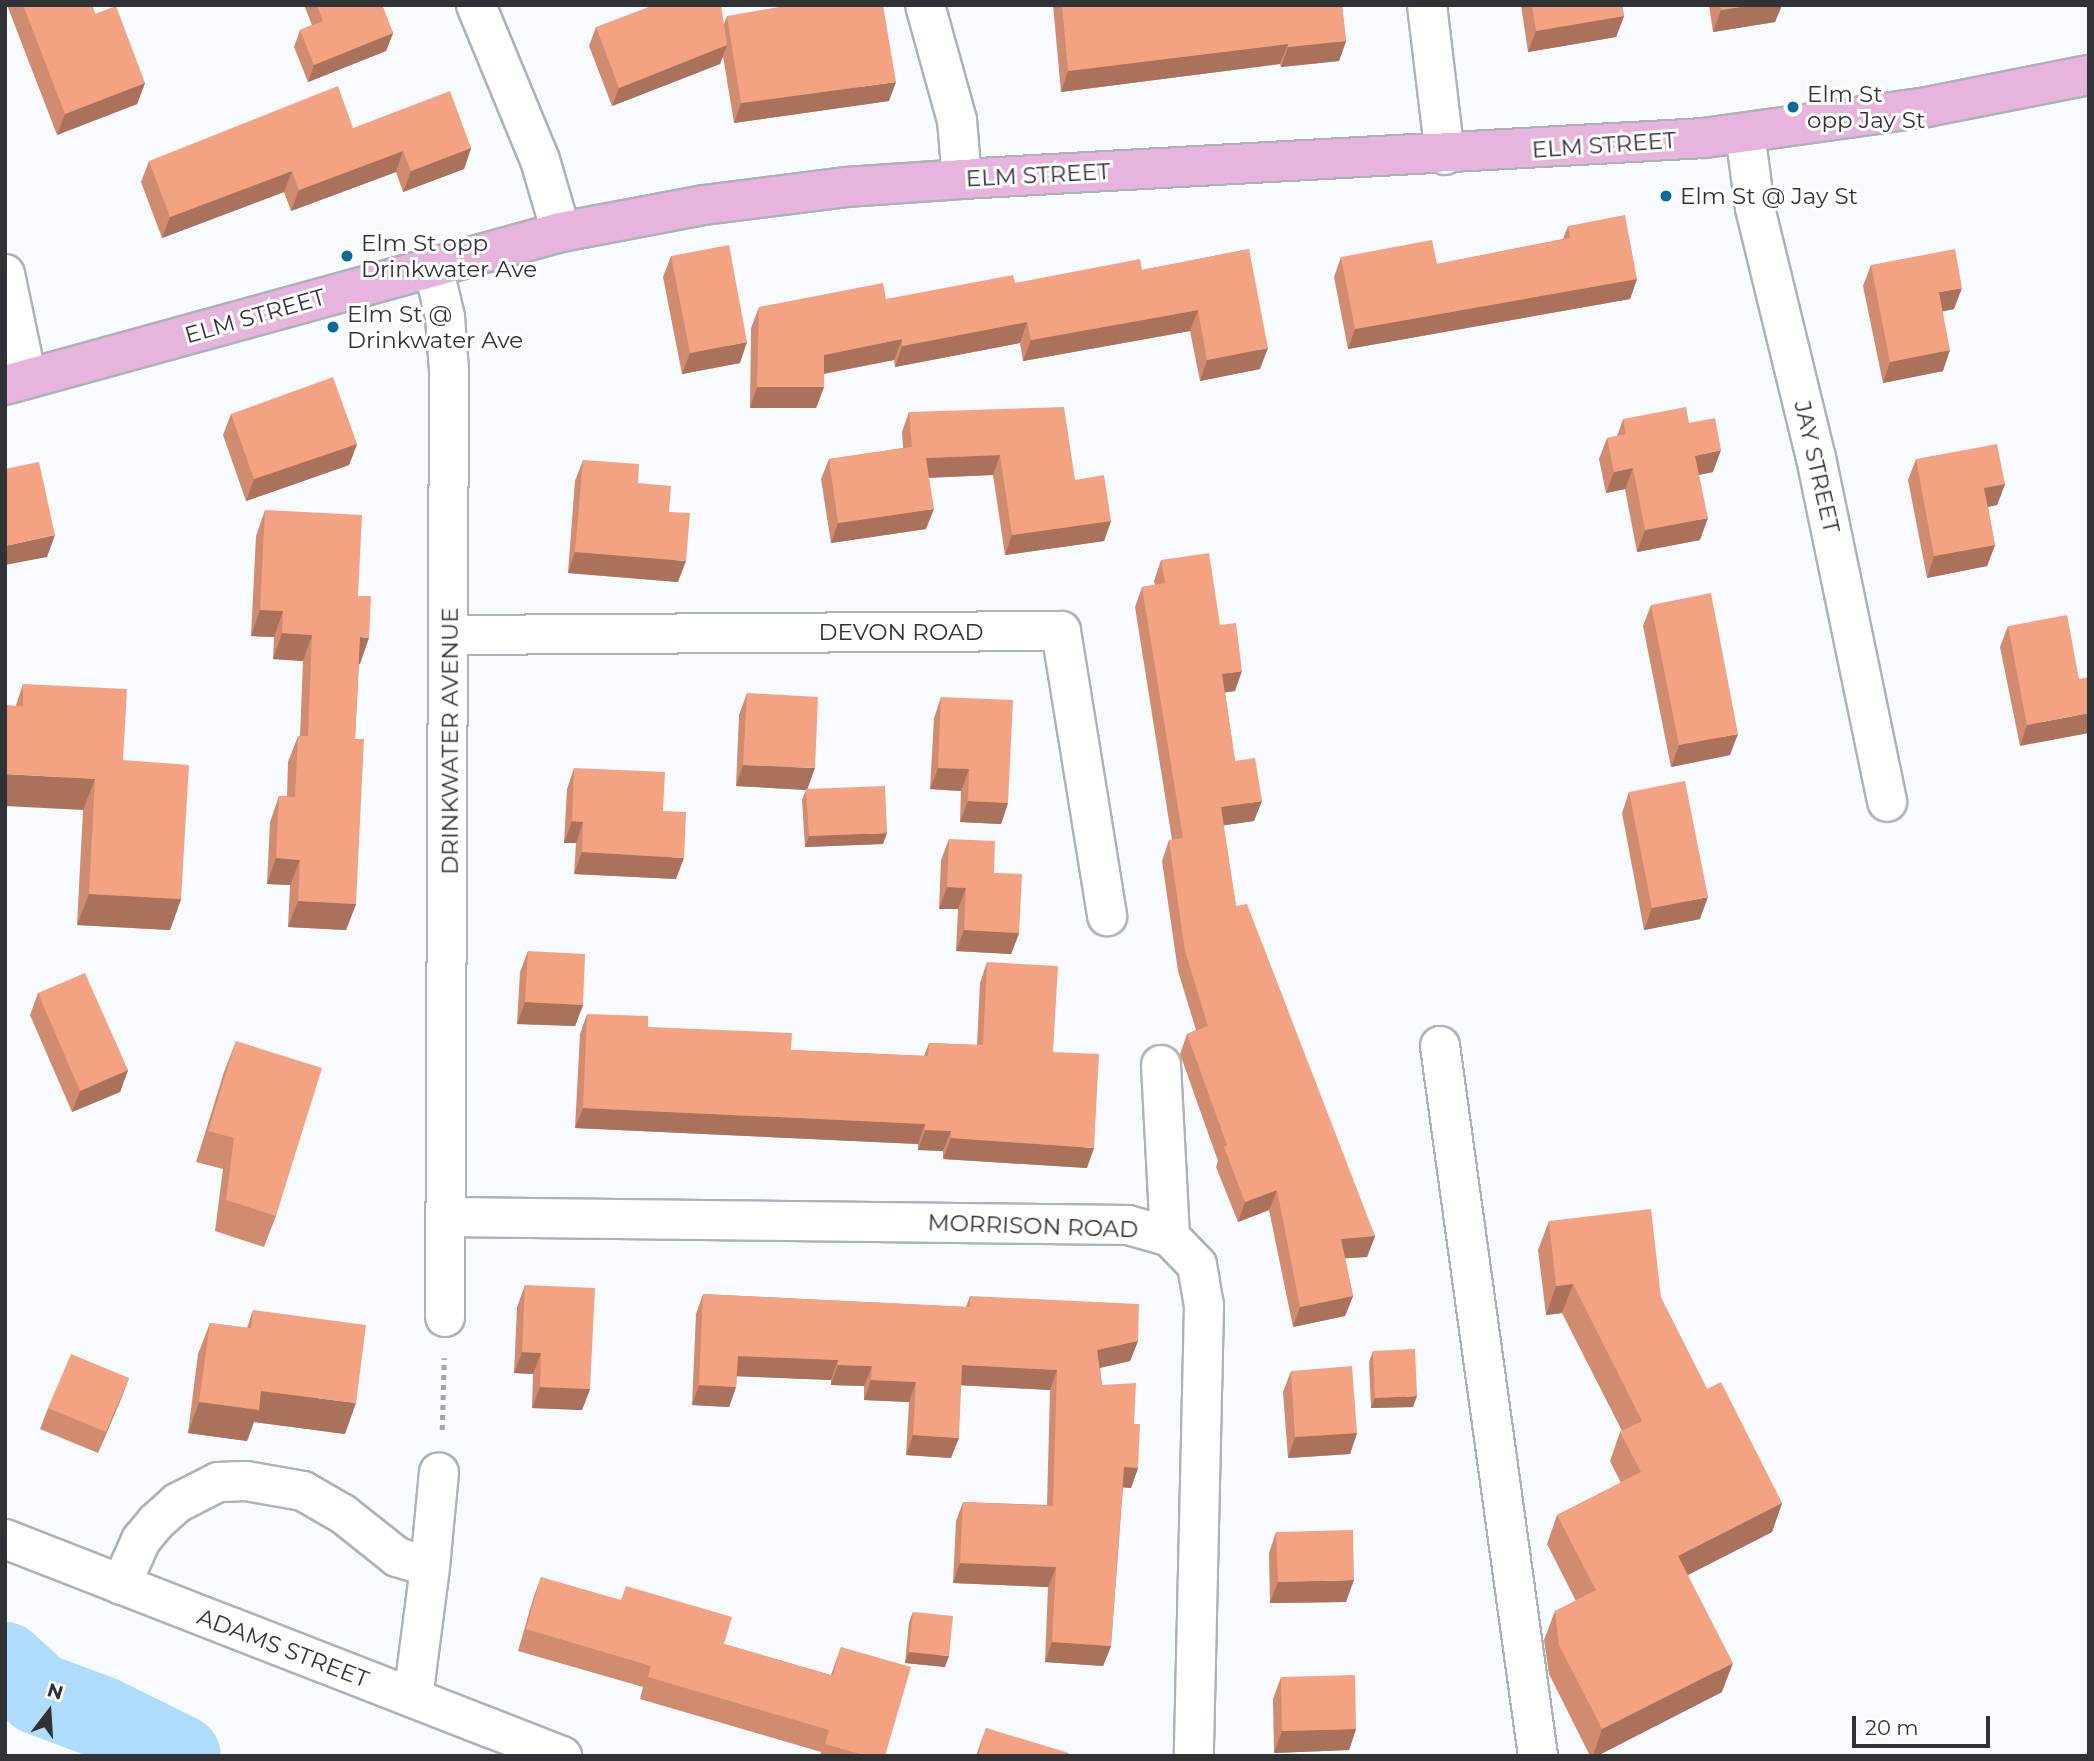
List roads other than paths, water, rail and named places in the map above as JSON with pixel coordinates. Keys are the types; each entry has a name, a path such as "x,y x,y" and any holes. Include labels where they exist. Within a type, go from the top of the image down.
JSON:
{"main road":[{"name":"ELM STREET","path":"16,382 561,232 752,198 962,179 1445,155 1745,133 1941,104 2089,75"}],"street":[{"path":"476,5 540,159 561,232"},
{"path":"925,5 957,120 962,179"},
{"path":"1427,5 1445,155"},
{"name":"JAY STREET","path":"1745,133 1755,208 1816,457 1886,802"},
{"name":"DRINKWATER AVENUE","path":"433,266 448,345 451,635 445,1317"},
{"path":"5,274 16,382"},
{"name":"DEVON ROAD","path":"451,635 1061,631 1107,916"},
{"path":"1440,1046 1538,1756"},
{"path":"1161,1065 1170,1237"},
{"name":"MORRISON ROAD","path":"446,1217 1128,1225 1170,1237 1197,1265 1205,1306 1194,1756"},
{"path":"413,1698 439,1472"},
{"path":"121,1585 141,1541 156,1522 177,1503 218,1482 246,1481 303,1491 343,1514 397,1557 430,1567"},
{"name":"ADAMS STREET","path":"15,1543 562,1756"}],"waterway":[{"path":"5,1663 39,1694 101,1717 180,1756"}],"place":[{"name":"Elm St opp Jay St","path":"1793,107"},
{"name":"Elm St @ Jay St","path":"1666,196"},
{"name":"Elm St opp Drinkwater Ave","path":"347,256"},
{"name":"Elm St @ Drinkwater Ave","path":"333,327"}]}
